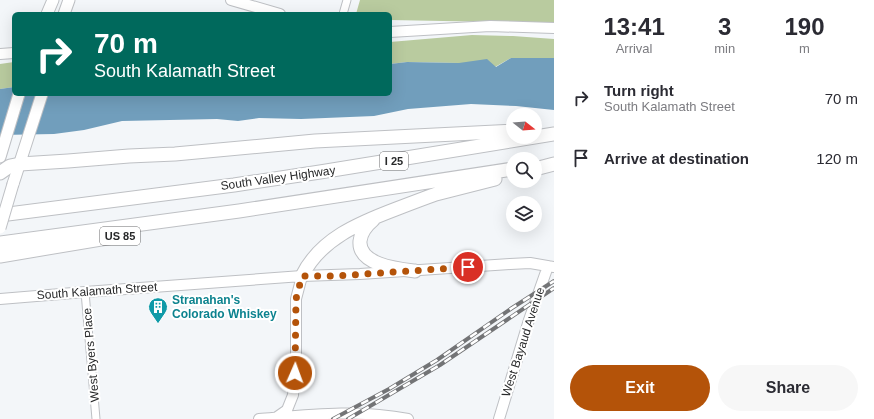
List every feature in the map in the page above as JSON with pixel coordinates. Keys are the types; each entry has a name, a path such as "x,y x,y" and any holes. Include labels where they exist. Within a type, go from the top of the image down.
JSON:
{"highway":[{"path":"542,129 554,128"},
{"path":"0,173 10,166 20,164 175,154 315,141 506,131"},
{"name":"South Valley Highway","path":"0,215 234,185 367,166 554,134"},
{"path":"542,167 554,164"},
{"name":"I 25","path":"0,243 239,211 506,170"},
{"path":"302,276 314,256 330,242 354,227 435,195 506,176"},
{"path":"0,207 234,185"},
{"name":"US 85","path":"0,256 158,229 239,211"},
{"path":"379,216 368,225 363,232 360,242 362,250 369,259 380,264 415,271"}],"main road":[{"path":"48,12 53,0"},
{"path":"65,12 69,0"},
{"path":"231,0 273,12"},
{"path":"392,32 490,26 554,28"},
{"path":"0,54 12,53"},
{"path":"1,153 18,96"},
{"path":"0,228 41,96"},
{"name":"South Kalamath Street","path":"0,300 85,292 302,276 336,276 517,264 551,266"},
{"name":"West Bayaud Avenue","path":"499,419 529,320 551,266"},
{"path":"276,418 287,410 293,395 296,360 296,299 302,276"},
{"path":"259,419 313,414 368,413 408,419"}],"street":[{"path":"344,12 347,0"},
{"name":"West Byers Place","path":"85,292 96,419"}],"green space":[{"path":"360,0 554,0 554,23 392,20 392,12 357,12"},
{"path":"472,35 554,39 554,58 511,58 495,67 459,63 407,62 392,64 392,42"},
{"path":"12,62 12,87 0,89 0,64"}],"water":[{"path":"511,58 554,58 554,110 516,106 471,104 408,109 374,116 301,119 259,118 238,121 217,119 122,121 84,130 54,134 0,135 0,89 12,87 12,96 392,96 392,64 407,62 459,63 487,59 496,67"}],"railway":[{"path":"333,419 389,389 437,360 554,281"},
{"path":"348,419 440,365 554,288"}],"place":[{"name":"Stranahan's Colorado Whiskey","path":"158,324"}],"route":[{"path":"295,373 296,299 298,286 302,276 336,276 468,267"}]}
